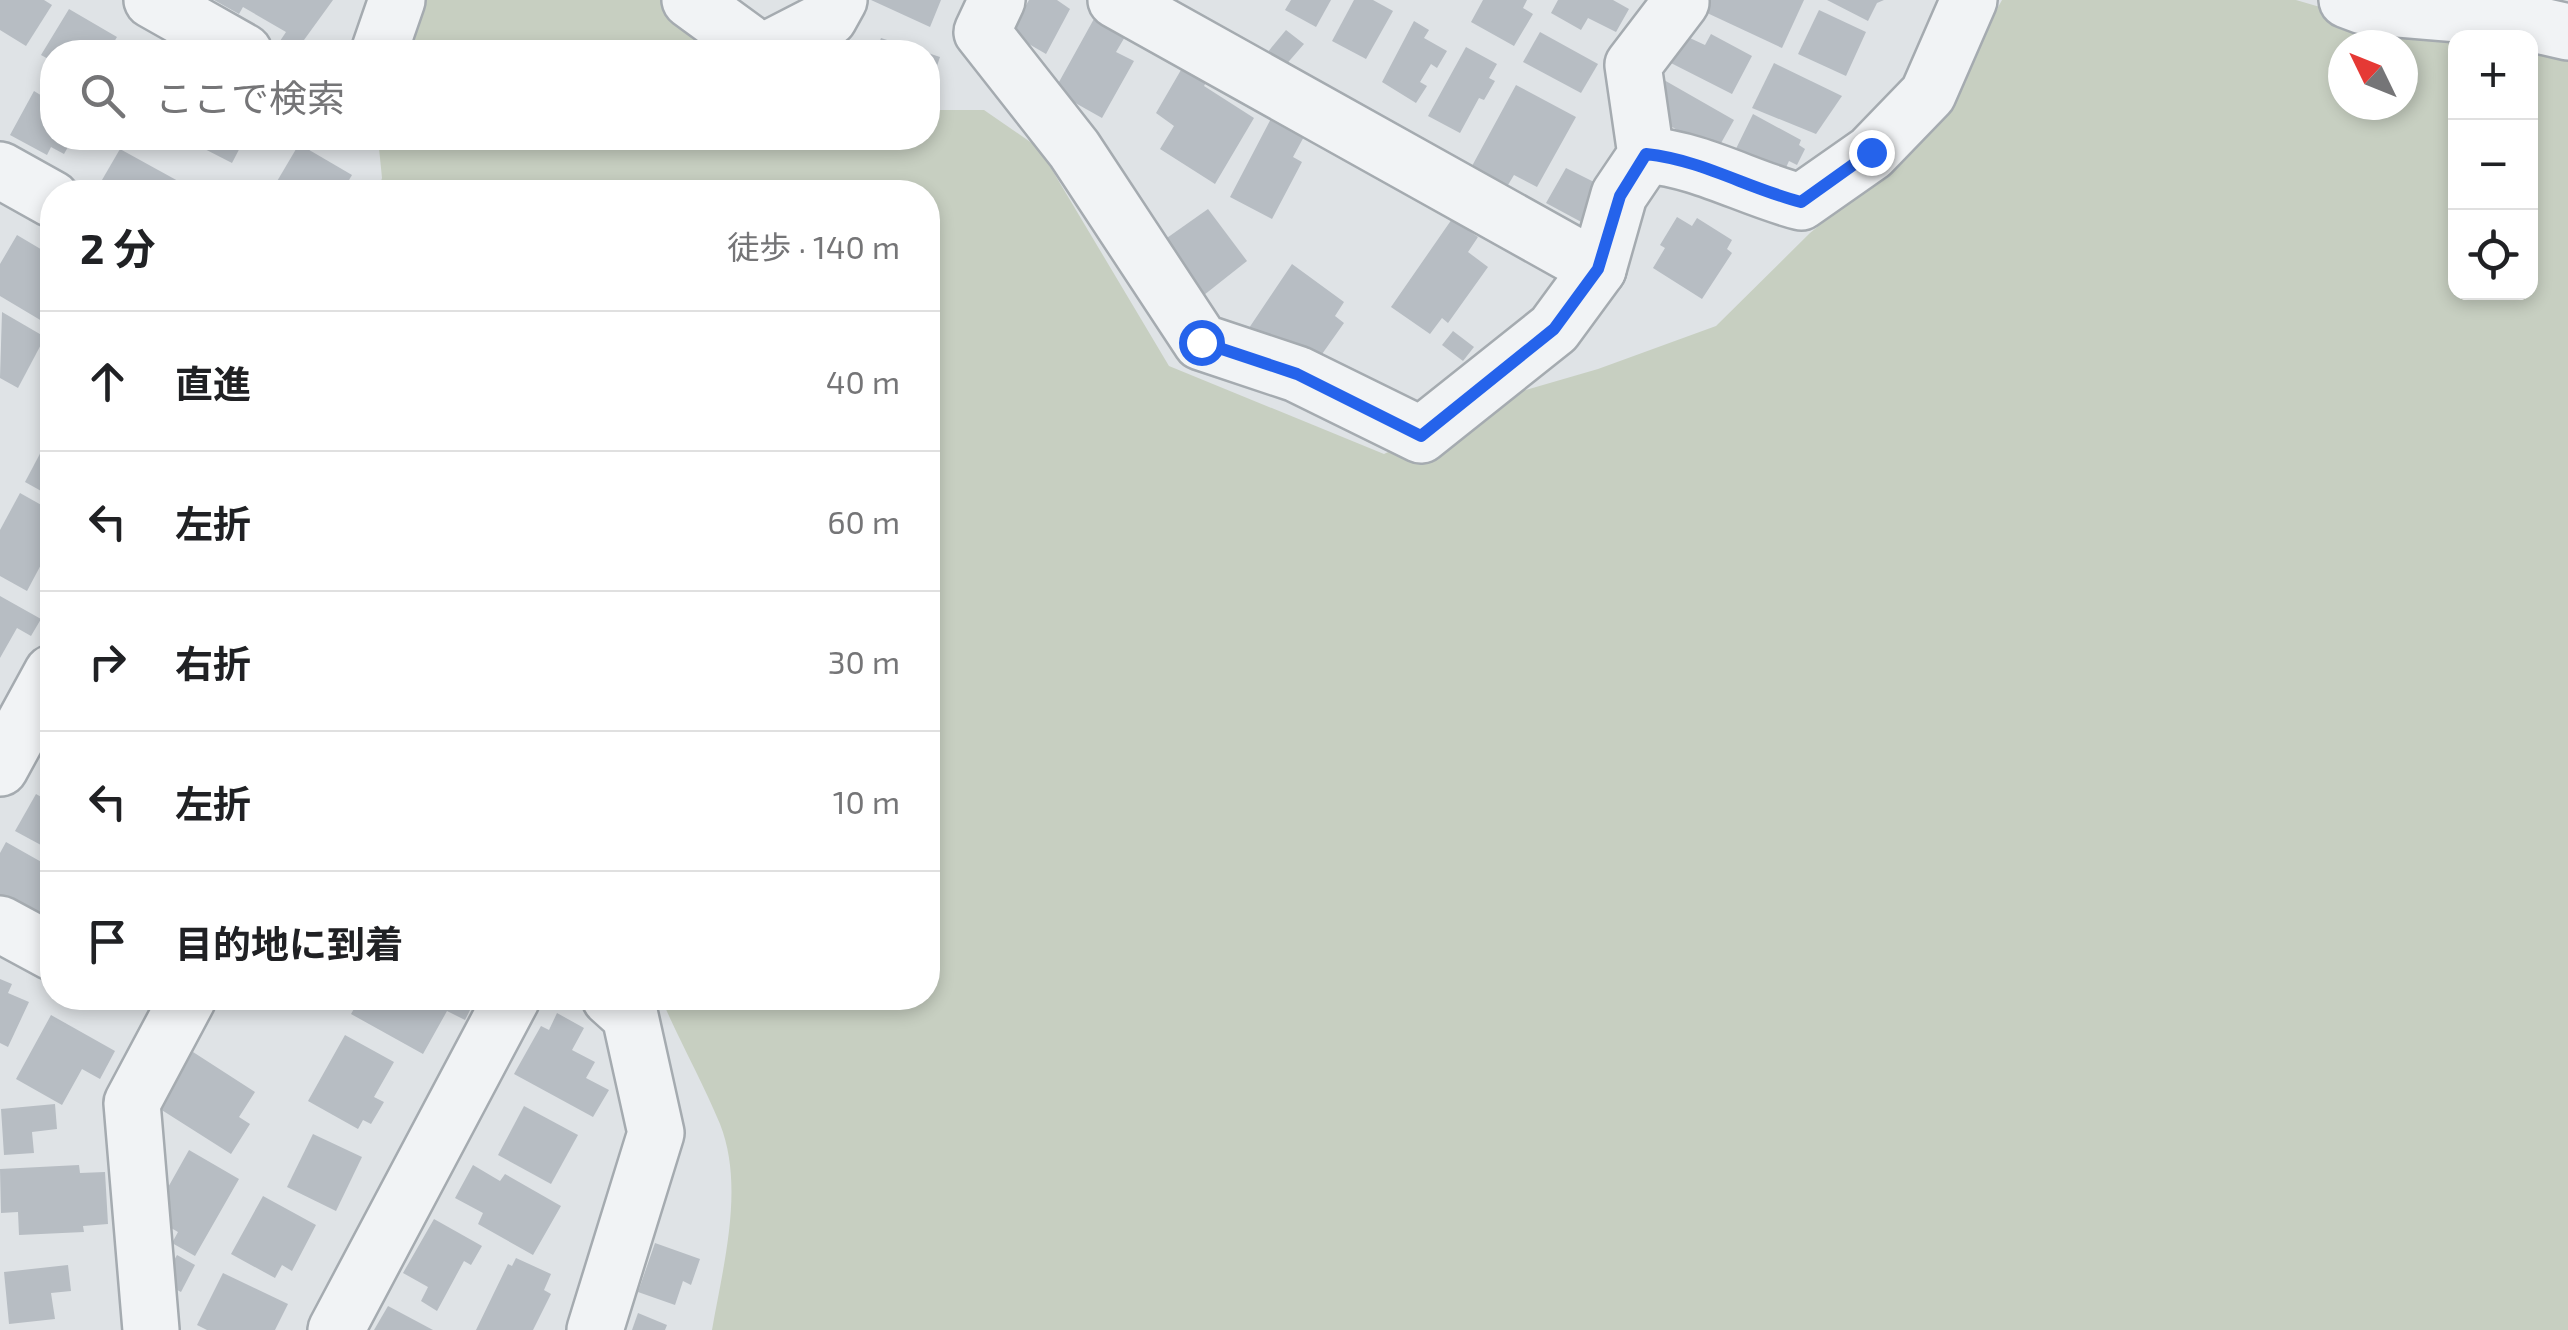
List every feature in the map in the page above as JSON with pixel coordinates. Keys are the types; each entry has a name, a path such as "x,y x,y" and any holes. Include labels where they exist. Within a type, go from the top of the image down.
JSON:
{"street":[{"path":"152,0 223,40"},
{"path":"383,40 397,0"},
{"path":"690,0 745,40"},
{"path":"786,40 830,18 839,0"},
{"path":"998,0 982,32 1074,149 1201,342 1297,374 1421,436 1554,329 1598,269 1620,196 1646,154 1633,65 1680,0"},
{"path":"1116,0 1598,269"},
{"path":"1646,154 1684,158 1762,192 1801,202 1871,152 1928,94 1969,0"},
{"path":"2347,0 2363,6 2508,18 2568,32"},
{"path":"0,768 40,694"},
{"path":"0,924 40,946"},
{"path":"151,1330 132,1103 166,1010"},
{"path":"336,1330 506,1010"},
{"path":"595,1330 656,1134 630,1016 623,1010"}],"shaded area":[{"path":"426,0 661,0 719,40 409,40"},
{"path":"2002,0 2296,0 2361,19 2469,30 2448,30 2448,300 2538,300 2538,37 2568,40 2568,1330 712,1330 726,1253 731,1174 720,1124 667,1010 940,1010 940,180 381,180 379,150 940,150 940,110 984,110 1039,148 1169,366 1384,454 1508,395 1598,369 1716,326 1810,233 1924,140"}],"building":[{"path":"0,0 44,0 52,5 26,46 0,30"},
{"path":"214,0 333,0 304,40 281,40 286,32 243,7 239,14"},
{"path":"871,0 941,0 930,27"},
{"path":"1029,0 1057,0 1070,9 1046,54 1010,33"},
{"path":"1291,0 1331,0 1316,27 1285,10"},
{"path":"1354,0 1373,0 1393,11 1366,59 1332,41"},
{"path":"1483,0 1527,0 1523,8 1533,14 1514,46 1471,22"},
{"path":"1558,0 1613,0 1629,9 1616,32 1588,18 1581,30 1551,13"},
{"path":"1710,0 1804,0 1782,48 1705,12"},
{"path":"1827,0 1884,0 1877,3 1868,21"},
{"path":"69,9 117,37 115,40 50,40"},
{"path":"1819,10 1866,32 1846,76 1798,54"},
{"path":"1095,17 1126,35 1116,52 1134,61 1102,118 1054,91"},
{"path":"1414,21 1429,30 1424,38 1447,51 1437,68 1431,64 1420,82 1427,86 1416,103 1382,82"},
{"path":"1286,30 1304,44 1284,67 1267,53"},
{"path":"1540,32 1598,64 1581,93 1523,62"},
{"path":"1679,33 1705,45 1711,34 1752,56 1732,94 1665,60"},
{"path":"1466,47 1497,64 1489,78 1495,81 1484,100 1479,98 1460,133 1428,116"},
{"path":"1192,51 1215,66 1204,86 1254,118 1215,184 1160,149 1174,126 1156,113"},
{"path":"1774,63 1842,96 1816,134 1752,108"},
{"path":"1664,80 1734,120 1716,152 1646,112"},
{"path":"1516,85 1576,117 1537,187 1514,175 1508,185 1472,166"},
{"path":"34,91 40,95 40,150 50,150 47,155 10,135"},
{"path":"1274,113 1307,131 1293,157 1302,162 1272,219 1230,197"},
{"path":"1753,114 1801,140 1799,145 1805,149 1797,165 1789,161 1777,187 1729,163"},
{"path":"122,150 176,180 102,180"},
{"path":"207,150 239,150 232,163"},
{"path":"295,150 309,150 352,175 349,180 278,180"},
{"path":"1566,168 1594,182 1590,190 1613,203 1598,231 1546,203"},
{"path":"1208,209 1247,261 1204,295 1164,240"},
{"path":"1677,217 1692,226 1697,218 1732,240 1727,249 1732,253 1702,299 1653,268 1665,248 1660,245"},
{"path":"1452,219 1478,237 1468,252 1488,267 1448,323 1442,318 1430,334 1391,307"},
{"path":"17,235 40,249 40,320 0,296 0,264"},
{"path":"1292,264 1344,302 1335,316 1344,323 1315,364 1245,334"},
{"path":"2,312 40,334 40,346 18,388 0,378"},
{"path":"1453,331 1474,347 1463,361 1442,345"},
{"path":"40,454 40,490 25,482"},
{"path":"20,493 40,504 40,567 27,591 0,576 0,530"},
{"path":"0,596 40,621 31,636 17,628 0,658"},
{"path":"36,794 40,796 40,845 15,831"},
{"path":"6,842 40,861 40,913 33,925 0,906 0,853"},
{"path":"0,979 12,984 8,993 29,1002 8,1047 0,1043"},
{"path":"353,1010 470,1010 465,1020 447,1011 423,1054 351,1014"},
{"path":"557,1013 584,1028 572,1050 595,1062 586,1078 609,1090 593,1117 514,1074 541,1026 549,1030"},
{"path":"51,1015 115,1051 100,1079 82,1069 62,1105 16,1079"},
{"path":"345,1035 394,1062 374,1097 384,1102 371,1124 363,1120 358,1129 308,1101"},
{"path":"193,1052 255,1092 239,1117 250,1124 231,1154 157,1107"},
{"path":"55,1104 57,1129 32,1132 34,1153 4,1155 1,1109"},
{"path":"524,1106 578,1135 551,1184 498,1155"},
{"path":"313,1134 362,1157 336,1211 287,1187"},
{"path":"189,1150 239,1179 195,1256 172,1243 178,1232 166,1225 171,1215 157,1207"},
{"path":"79,1165 80,1173 105,1172 108,1224 83,1226 84,1232 19,1235 18,1212 1,1213 0,1169"},
{"path":"473,1165 500,1181 505,1174 561,1206 533,1255 478,1224 483,1213 455,1198"},
{"path":"263,1196 316,1225 292,1271 282,1265 275,1278 231,1254"},
{"path":"434,1219 482,1246 471,1265 464,1261 437,1311 421,1301 428,1287 403,1273"},
{"path":"655,1243 700,1259 691,1285 683,1281 675,1305 638,1292"},
{"path":"177,1255 195,1265 181,1292 162,1282"},
{"path":"516,1258 551,1274 544,1290 551,1294 533,1330 476,1330 508,1264 512,1266"},
{"path":"68,1265 71,1291 51,1293 55,1319 9,1324 4,1272"},
{"path":"223,1273 288,1304 275,1330 207,1330 197,1325"},
{"path":"388,1306 433,1330 374,1330"},
{"path":"638,1313 667,1325 665,1330 632,1330"}],"route":[{"path":"1201,342 1297,374 1421,436 1554,329 1598,269 1620,196 1646,154 1684,158 1762,192 1801,202 1871,152"}]}
